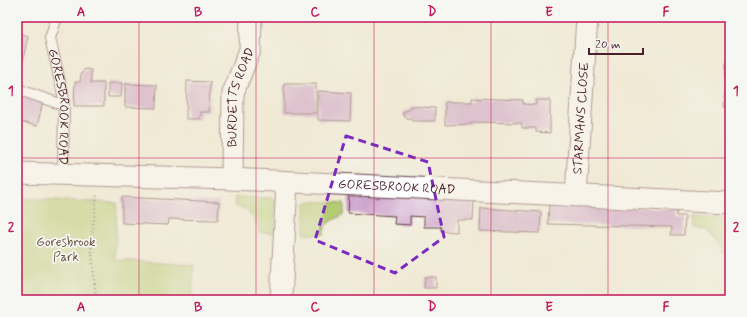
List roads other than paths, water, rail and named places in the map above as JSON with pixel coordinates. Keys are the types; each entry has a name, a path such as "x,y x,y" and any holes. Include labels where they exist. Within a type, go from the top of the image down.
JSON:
{"street":[{"name":"BURDETTS ROAD","path":"232,179 234,93 250,50 251,17"},
{"name":"STARMANS CLOSE","path":"576,196 587,17"},
{"name":"GORESBROOK ROAD","path":"17,173 232,179 730,203"},
{"path":"280,300 287,182"}],"lane":[{"name":"GORESBROOK ROAD","path":"57,17 50,38 64,98 63,174"},
{"path":"17,89 63,105"}],"park label":[{"name":"Goresbrook Park","path":"66,250"}]}
